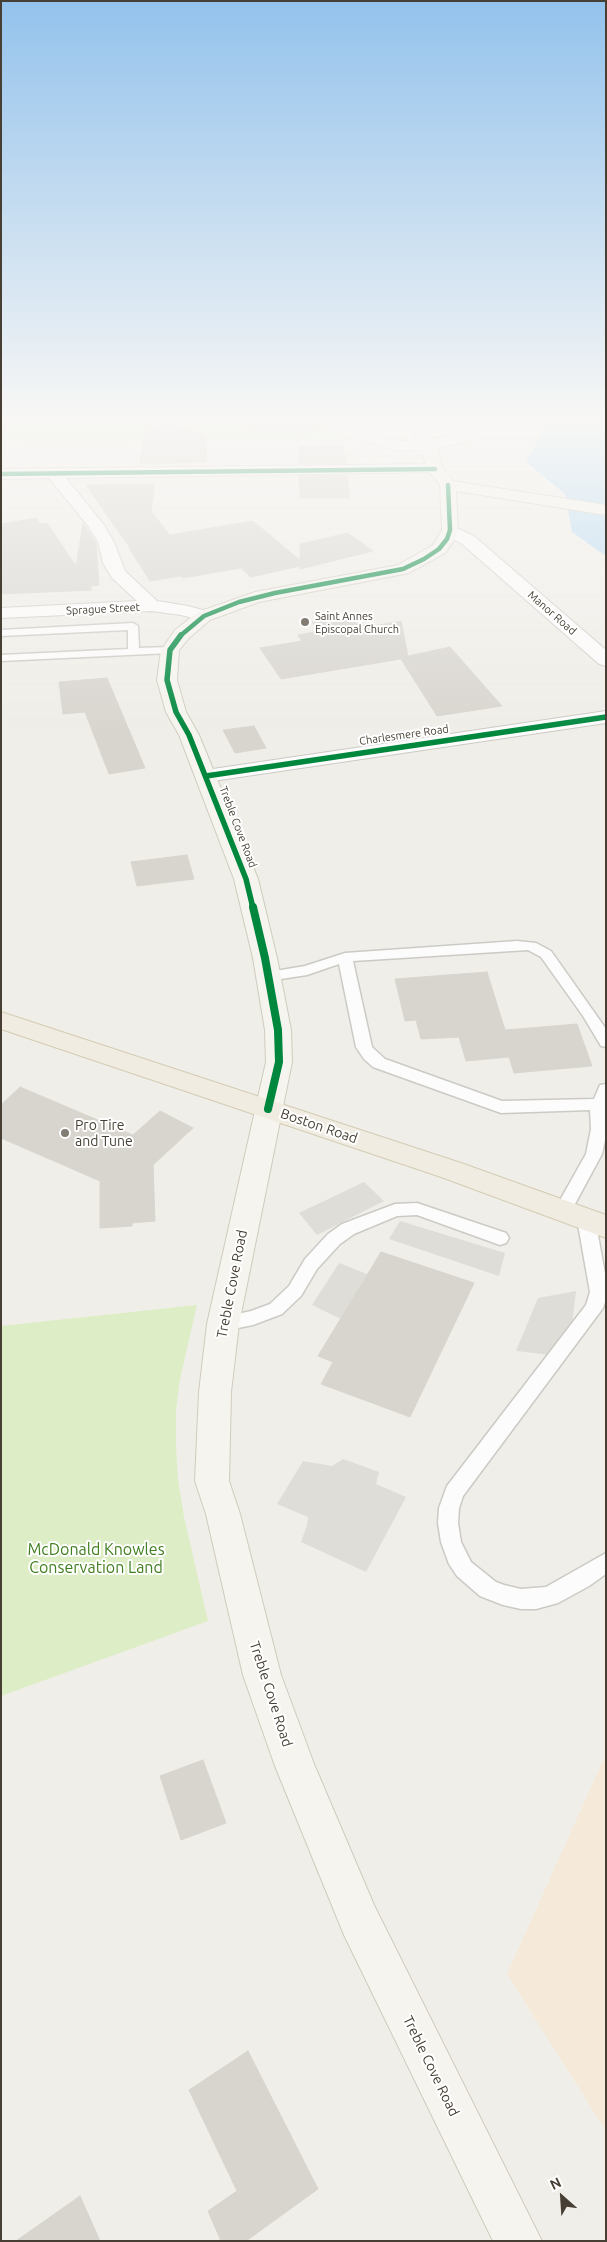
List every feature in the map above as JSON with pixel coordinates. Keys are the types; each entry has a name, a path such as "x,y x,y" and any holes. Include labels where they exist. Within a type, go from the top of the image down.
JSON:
{"main road":[{"name":"Boston Road","path":"1,1020 451,1170 585,1219"}],"street":[{"path":"96,526 106,542 112,563 118,574 152,606"},
{"path":"170,650 182,634 204,616 255,596 365,577 403,568 424,559 439,549 447,539 450,526"},
{"name":"Manor Road","path":"450,530 468,540 606,660"},
{"name":"Sprague Street","path":"1,613 152,606 182,610 204,616"},
{"name":"Treble Cove Road","path":"170,650 167,680 169,688 176,712 189,735 246,879 278,1030 278,1062 223,1324 214,1392 212,1481 223,1514 262,1675 296,1766 359,1920 518,2241"},
{"name":"Charlesmere Road","path":"206,776 606,717"}],"lane":[{"path":"1,633 133,626 134,650"},
{"path":"1,658 134,650 170,650"},
{"path":"268,976 307,970 345,957 518,945 531,946 546,954 590,1014 606,1042"},
{"path":"345,957 364,1047 369,1055 379,1063 501,1107 603,1096 598,1111 599,1128 585,1219 602,1293 594,1308 454,1492 449,1508 448,1523 456,1557 464,1569 488,1589 512,1597 536,1599 550,1596 582,1579 606,1562"},
{"path":"223,1324 253,1318 276,1309 295,1291 311,1264 334,1239 348,1229 395,1210 417,1209 500,1238"}],"shaded area":[{"path":"364,1182 384,1201 317,1235 299,1213"},
{"path":"400,1221 505,1253 499,1276 389,1239"},
{"path":"339,1263 367,1274 341,1319 312,1305"},
{"path":"576,1291 568,1357 516,1351 538,1298"},
{"path":"343,1459 379,1472 376,1484 406,1497 366,1572 301,1542 308,1517 277,1504 303,1461 332,1466"},
{"path":"606,1754 606,2131 507,1974"}],"green space":[{"name":"McDonald Knowles Conservation Land","path":"197,1305 180,1379 176,1411 176,1445 178,1479 184,1517 208,1621 1,1696 1,1326"}],"water":[{"path":"571,526 606,526 606,556 572,532"}],"building":[{"path":"1,526 49,526 76,566 83,526 85,526 96,543 99,585 90,586 92,590 1,594"},
{"path":"114,526 163,526 170,535 226,526 259,526 300,560 300,544 348,533 373,551 300,569 300,566 251,577 241,568 183,578 181,576 150,581"},
{"path":"351,616 359,626 371,624 373,626 401,621 408,656 450,647 502,706 437,716 401,659 281,679 260,648 302,641 298,635 319,631 312,622"},
{"path":"107,678 145,768 109,774 85,712 63,714 59,682"},
{"path":"254,726 266,748 235,753 223,730"},
{"path":"187,855 194,879 137,886 131,862"},
{"path":"487,972 505,1030 577,1024 592,1066 514,1073 509,1057 466,1061 459,1037 421,1039 416,1020 405,1021 395,979"},
{"name":"Pro Tire and Tune","path":"20,1087 133,1135 160,1111 193,1128 153,1165 155,1221 132,1223 132,1226 100,1228 100,1181 1,1138 1,1105"},
{"path":"381,1252 474,1283 410,1417 321,1384 333,1362 318,1356"},
{"path":"203,1760 226,1823 181,1840 160,1776"},
{"path":"248,2051 318,2189 246,2241 221,2241 208,2211 237,2191 189,2090"},
{"path":"80,2196 100,2241 16,2241"}],"cycle path":[{"path":"268,1109 279,1062 278,1030 265,958 246,879 189,735 176,712 167,680 170,650 182,634 204,616 239,602 275,593 403,569 439,549 447,539 450,526"},
{"path":"206,776 606,717"}],"place":[{"name":"Saint Annes Episcopal Church","path":"305,622"},
{"name":"Pro Tire and Tune","path":"65,1133"}]}
